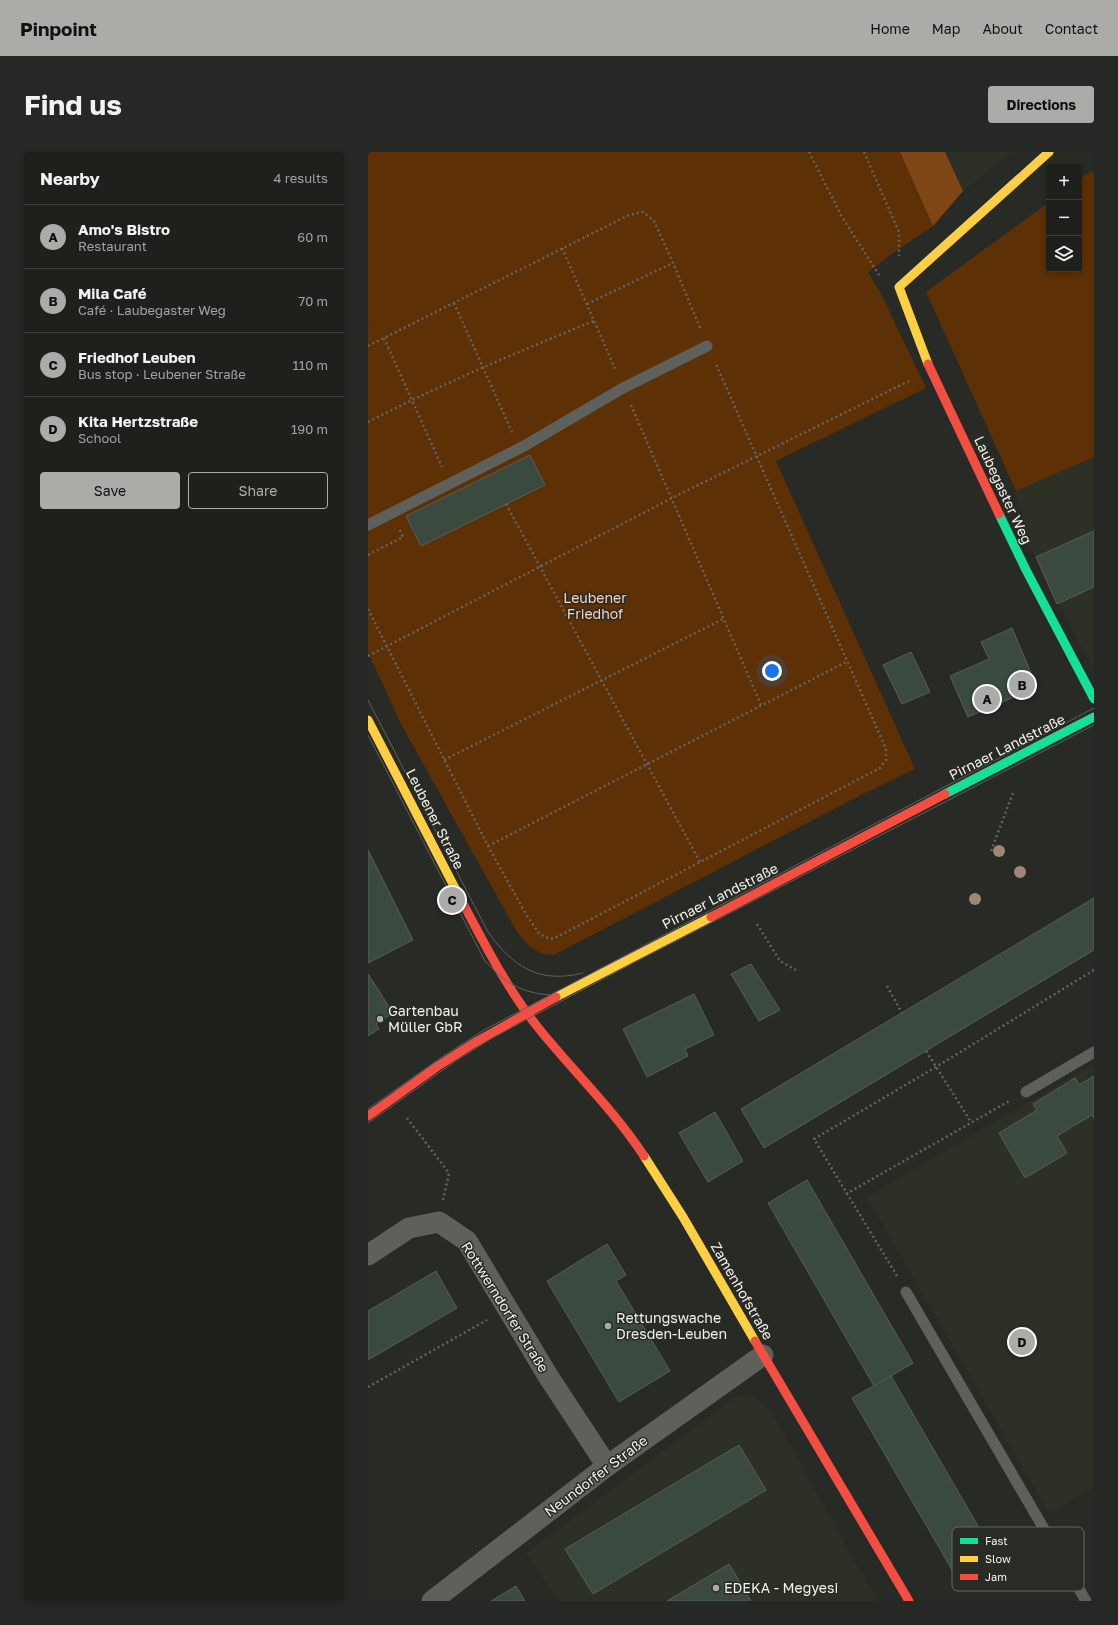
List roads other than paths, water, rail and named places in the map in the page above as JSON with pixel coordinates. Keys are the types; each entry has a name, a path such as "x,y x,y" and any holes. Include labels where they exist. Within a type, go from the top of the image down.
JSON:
{"street":[{"name":"Laubegaster Weg","path":"1049,152 899,287 932,371 1026,570 1094,699"},
{"name":"Pirnaer Landstraße","path":"368,1116 474,1043 526,1013 1094,717"},
{"name":"Leubener Straße","path":"368,720 483,942 526,1013"},
{"name":"Zamenhofstraße","path":"526,1013 629,1133 684,1218 763,1355 909,1601"},
{"name":"Rottwerndorfer Straße","path":"368,1256 409,1228 439,1222 467,1241 548,1376 607,1466"},
{"name":"Neundorfer Straße","path":"433,1601 607,1466 763,1355"}],"lane":[{"path":"368,525 518,448 623,388 707,346"},
{"path":"1026,1092 1094,1052"},
{"path":"906,1292 1043,1527"},
{"path":"1080,1591 1086,1601"}],"tram line":[{"path":"368,700 488,932 497,944 507,955 528,970 553,976 567,976 583,973"},
{"path":"368,1109 442,1057 484,1030 1094,708"},
{"path":"368,1123 457,1060 492,1038 633,963 1094,725"},
{"path":"368,735 485,961 492,969 514,986 531,992 551,995"}],"place":[{"name":"Mila Café","path":"1022,685"},
{"name":"Amo's Bistro","path":"987,699"},
{"name":"Friedhof Leuben","path":"452,900"},
{"name":"Gartenbau Müller GbR","path":"380,1019"},
{"name":"Rettungswache Dresden-Leuben","path":"608,1326"},
{"name":"Kita Hertzstraße","path":"1022,1342"},
{"name":"EDEKA - Megyesi","path":"716,1588"}],"park label":[{"name":"Leubener Friedhof","path":"595,606"}]}
